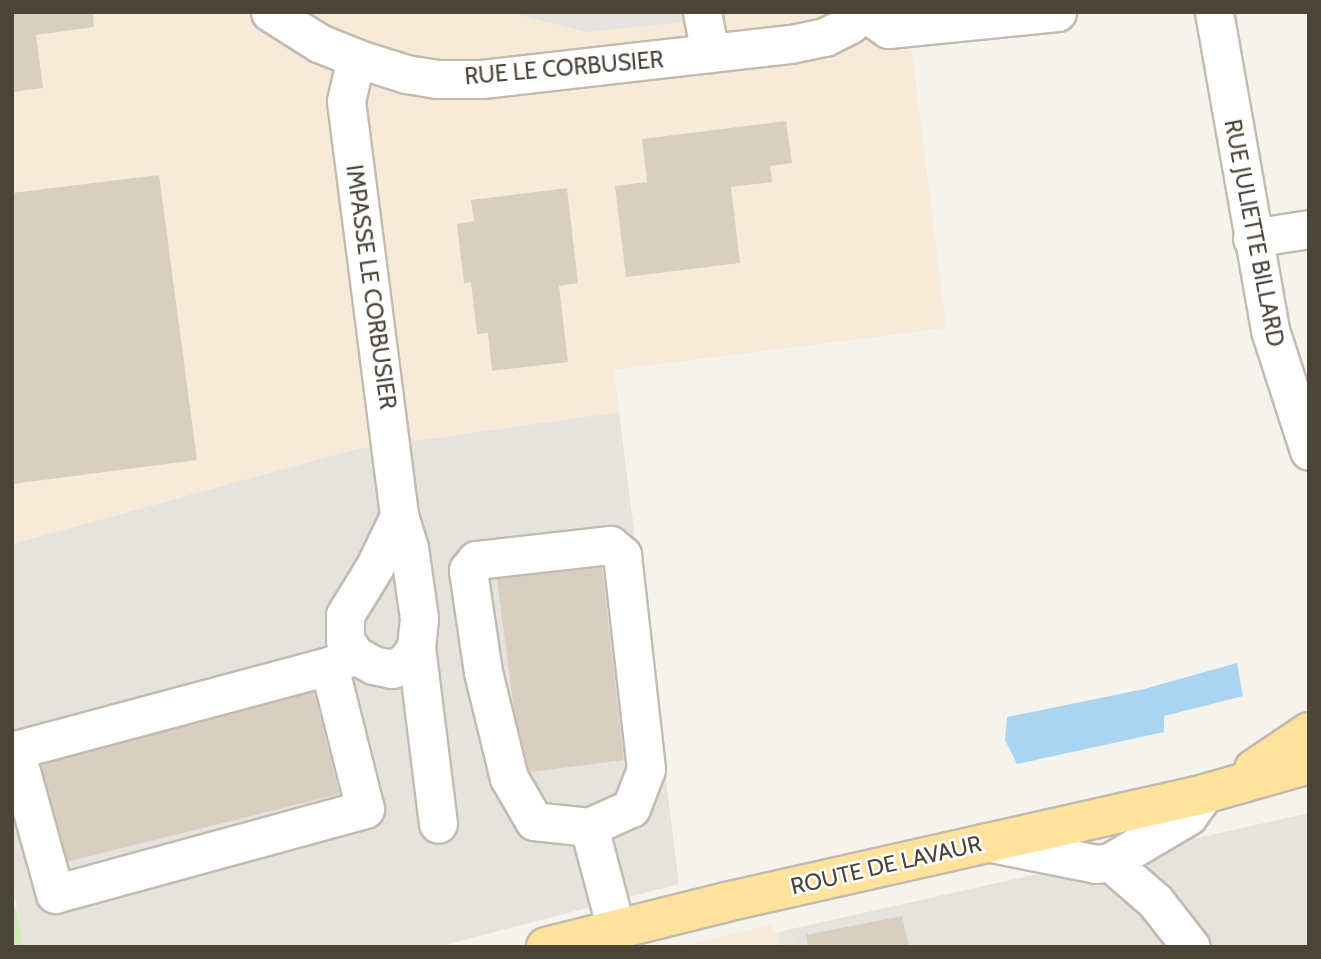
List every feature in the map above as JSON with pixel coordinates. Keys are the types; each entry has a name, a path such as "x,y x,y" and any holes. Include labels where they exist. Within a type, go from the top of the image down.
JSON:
{"main road":[{"name":"ROUTE DE LAVAUR","path":"1215,791 1309,732"},
{"name":"ROUTE DE LAVAUR","path":"547,947 986,842 1215,791 1309,764"}],"street":[{"name":"RUE LE CORBUSIER","path":"270,12 319,43 356,58 406,74 436,79 482,79 791,44 825,37 850,24 864,12 888,29 1056,12"},
{"name":"RUE JULIETTE BILLARD","path":"1214,12 1270,330 1309,451"},
{"path":"701,13 710,53"},
{"name":"IMPASSE LE CORBUSIER","path":"356,58 346,101 398,516 409,548 419,618 416,648 438,824"},
{"path":"1252,238 1309,229"},
{"path":"398,516 375,566 345,615 342,661 365,809 55,894 15,750 342,661 392,669 406,662 416,648"},
{"path":"610,545 622,555 646,769 631,808 589,827 534,821 509,778 483,672 468,570 476,560 610,545"},
{"path":"986,842 1096,864 1110,862 1188,816 1215,791"},
{"path":"589,827 616,929"},
{"path":"1110,862 1156,901 1191,947"}],"shaded area":[{"path":"12,12 907,12 946,328 614,370 619,412 357,449 12,544"},
{"path":"509,12 722,12 724,18 586,32"},
{"path":"619,412 679,884 437,947 23,947 12,881 12,544 357,449"},
{"path":"1309,813 1309,947 801,947 787,930"},
{"path":"769,925 777,933 780,947 678,947"},
{"path":"787,930 801,947 780,947 777,933"}],"green space":[{"path":"12,907 16,908 23,947 12,947"}],"water":[{"path":"1237,663 1243,696 1164,716 1164,732 1017,764 1005,740 1007,717 1144,689"}],"building":[{"path":"12,12 93,12 94,27 36,35 43,88 12,92"},
{"path":"786,121 792,163 770,166 772,182 731,187 740,263 626,277 615,186 647,182 642,139"},
{"path":"159,175 197,460 12,484 12,193"},
{"path":"567,188 578,283 559,286 568,362 492,371 488,333 477,334 471,282 464,283 457,224 474,221 471,200"},
{"path":"602,567 624,760 530,772 514,710 497,579"},
{"path":"314,692 339,794 65,862 39,760"},
{"path":"902,916 909,947 808,947 806,935"}]}
